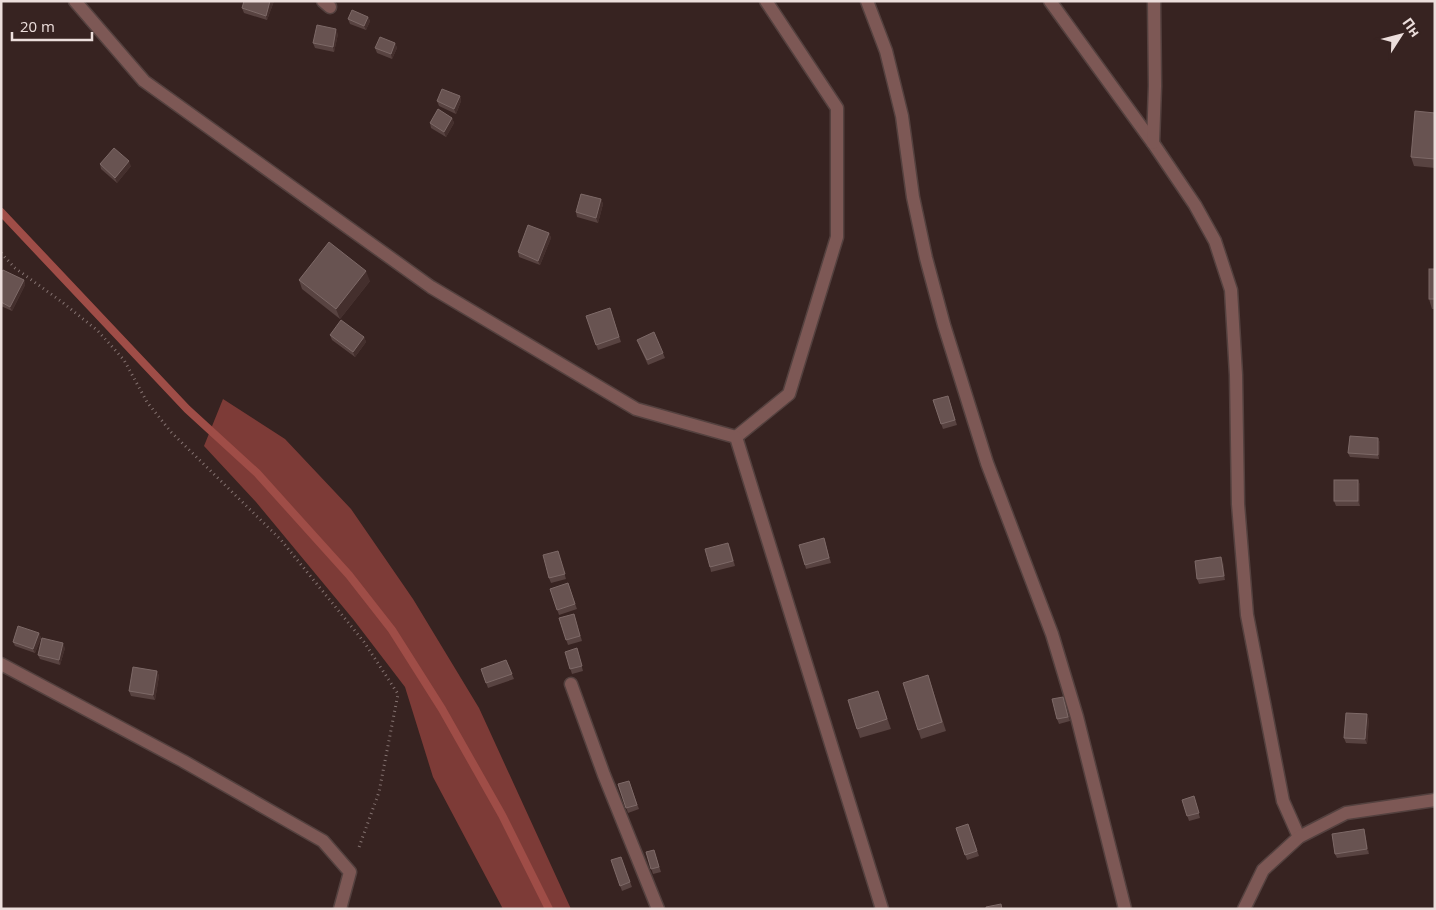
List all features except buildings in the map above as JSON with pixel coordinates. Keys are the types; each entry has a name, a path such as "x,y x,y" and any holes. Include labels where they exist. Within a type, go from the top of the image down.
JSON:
{"street":[{"path":"75,1 144,81 431,287 636,409 736,437"},
{"path":"736,437 789,394 837,237 837,108 766,1"},
{"path":"866,1 886,51 902,116 913,197 926,258 944,325 987,463 1052,634 1077,717 1124,909"},
{"path":"1050,1 1154,143 1195,205 1215,241 1231,290 1236,375 1238,504 1247,614 1282,801 1299,837"},
{"path":"1154,1 1154,143"},
{"path":"736,437 882,909"},
{"path":"1,664 183,761 323,841 350,872 340,909"},
{"path":"571,684 604,775 658,909"},
{"path":"1244,909 1263,870 1299,837 1346,813 1435,800"}],"path":[{"path":"1,253 15,268 98,331 124,360 147,402 171,432 281,540 364,642 398,694 379,792 350,872"}],"shaded area":[{"path":"223,399 285,439 351,509 413,599 479,708 571,909 503,909 433,777 405,687 353,619 256,502 204,446"}],"waterway":[{"path":"1,212 187,409 257,473 349,575 392,630 442,709 502,815 549,909"}]}
